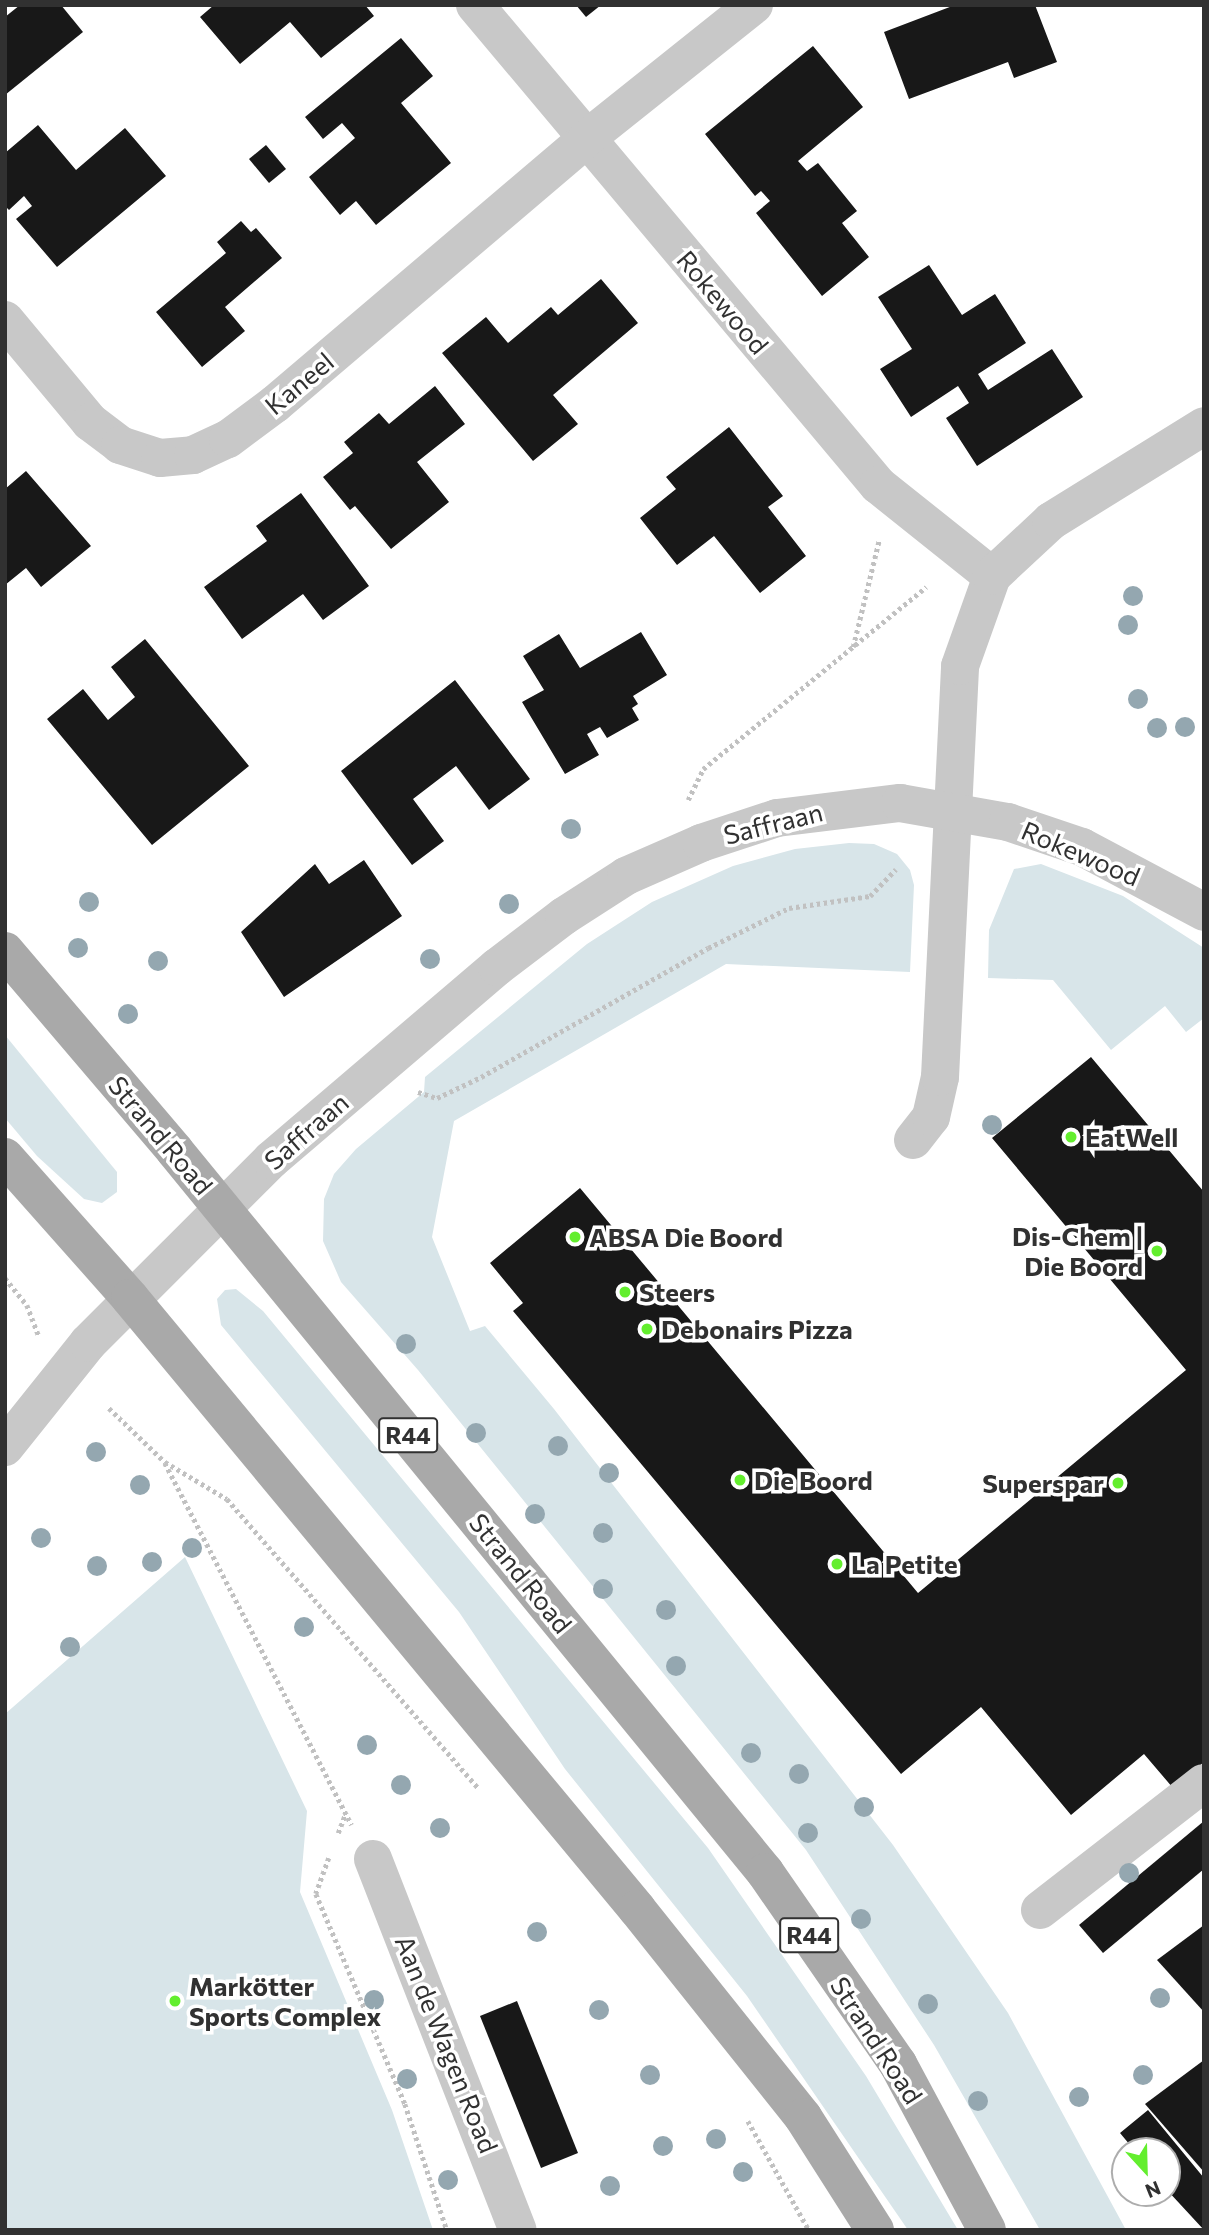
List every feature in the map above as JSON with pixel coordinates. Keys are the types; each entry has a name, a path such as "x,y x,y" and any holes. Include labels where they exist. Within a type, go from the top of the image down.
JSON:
{"main road":[{"name":"Strand Road","path":"5,951 220,1207 765,1872 898,2064 988,2230"},
{"path":"5,1157 130,1298 794,2106 874,2230"}],"street":[{"name":"Rokewood","path":"475,5 878,485 992,576"},
{"name":"Kaneel","path":"5,320 90,422 120,446 160,458 193,455 228,439 275,404 586,139 754,5"},
{"path":"913,1140 931,1117 940,1077 960,666 992,576 1051,521 1204,426"},
{"name":"Saffraan","path":"5,1447 130,1298 220,1207 497,967 626,876 701,843 777,818 900,803 952,810"},
{"name":"Rokewood","path":"952,810 1009,822 1082,847 1204,912"},
{"path":"1040,1910 1204,1783"},
{"name":"Aan de Wagen Road","path":"373,1859 518,2230"}],"path":[{"path":"853,647 881,532"},
{"path":"688,800 703,769 926,587"},
{"path":"417,1091 437,1098 481,1077 708,948 789,908 870,897 896,869"},
{"path":"5,1278 27,1305 39,1338"},
{"path":"109,1408 165,1462 228,1499 479,1790"},
{"path":"165,1462 345,1814 337,1837"},
{"path":"333,1848 316,1894 405,2104 447,2230"},
{"path":"746,2116 810,2230"}],"shaded area":[{"path":"849,843 874,844 897,854 910,870 914,885 910,972 726,964 454,1121 432,1237 470,1331 485,1326 554,1409 893,1845 1008,2013 1111,2202 1111,2207 1126,2230 1040,2230 934,2045 806,1850 418,1370 341,1282 323,1241 324,1199 334,1174 356,1149 424,1092 425,1077 587,944 652,902 733,866 795,849"},
{"path":"1041,864 1123,896 1204,948 1204,1018 1186,1032 1165,1006 1111,1050 1053,980 988,978 989,930 1014,869"},
{"path":"5,1035 117,1172 117,1192 102,1203 84,1199 37,1156 5,1118"},
{"path":"236,1289 263,1311 708,1848 866,2076 958,2230 908,2230 747,1996 565,1769 459,1612 221,1325 217,1299 225,1290"},
{"name":"Markötter Sports Complex","path":"185,1557 307,1811 300,1892 392,2110 433,2230 5,2230 5,1714"}],"building":[{"path":"20,5 61,5 83,32 5,95 5,17"},
{"path":"214,5 365,5 374,16 321,58 290,22 240,64 200,17"},
{"path":"576,5 601,5 586,17"},
{"path":"955,5 1035,5 1057,62 1014,78 1008,62 909,99 884,32"},
{"path":"401,38 433,76 401,103 451,163 376,225 356,201 340,215 309,177 355,138 342,123 323,139 305,117"},
{"path":"813,46 863,107 798,161 807,171 818,163 857,211 842,223 869,257 822,296 756,213 770,201 761,191 755,196 705,134"},
{"path":"38,125 76,170 125,128 166,176 57,267 16,219 32,206 24,196 9,210 5,206 5,153"},
{"path":"266,145 286,169 269,183 249,159"},
{"path":"241,221 251,232 256,228 282,258 225,307 245,331 202,367 156,312 226,253 217,242"},
{"path":"929,265 962,315 995,294 1026,343 978,374 988,390 1052,349 1083,397 977,466 946,418 969,403 958,386 911,417 880,369 912,349 878,297"},
{"path":"601,279 638,323 553,395 578,424 533,461 442,353 486,317 508,343 551,307 558,315"},
{"path":"435,386 465,424 417,462 449,502 391,549 355,506 350,510 323,477 353,453 344,442 379,413 389,424"},
{"path":"729,427 783,496 768,507 806,556 760,593 714,536 677,565 640,518 676,489 666,477"},
{"path":"26,471 91,546 41,587 26,568 5,585 5,489"},
{"path":"301,493 369,586 323,620 303,594 242,639 204,587 267,541 256,526"},
{"path":"641,632 667,675 633,696 638,704 632,708 639,720 607,738 600,727 587,734 599,755 565,774 522,702 544,690 523,656 559,634 580,668"},
{"path":"145,639 249,766 152,845 47,719 83,689 108,720 135,697 111,667"},
{"path":"455,680 530,779 489,810 456,766 413,799 444,841 412,865 341,771"},
{"path":"364,860 402,916 284,997 241,932 315,864 329,884"},
{"name":"Die Boord","path":"1091,1057 1204,1192 1204,1762 1173,1788 1144,1754 1071,1815 981,1707 901,1774 513,1311 523,1303 490,1263 580,1188 918,1593 1186,1370 992,1138"},
{"path":"1204,1821 1204,1869 1103,1953 1079,1925"},
{"path":"1204,1925 1204,2012 1157,1960"},
{"path":"517,2001 578,2153 541,2168 480,2016"},
{"path":"1204,2060 1204,2172 1181,2145 1181,2137 1174,2137 1145,2104"},
{"path":"1148,2110 1170,2137 1123,2137 1120,2133"},
{"path":"1181,2150 1204,2178 1204,2230 1181,2205"}],"place":[{"name":"EatWell","path":"1071,1137"},
{"name":"ABSA Die Boord","path":"575,1237"},
{"name":"Dis-Chem | Die Boord","path":"1157,1251"},
{"name":"Steers","path":"625,1292"},
{"name":"Debonairs Pizza","path":"647,1329"},
{"name":"Die Boord","path":"740,1480"},
{"name":"Superspar","path":"1118,1483"},
{"name":"La Petite","path":"837,1564"},
{"name":"Markötter Sports Complex","path":"175,2001"}]}
